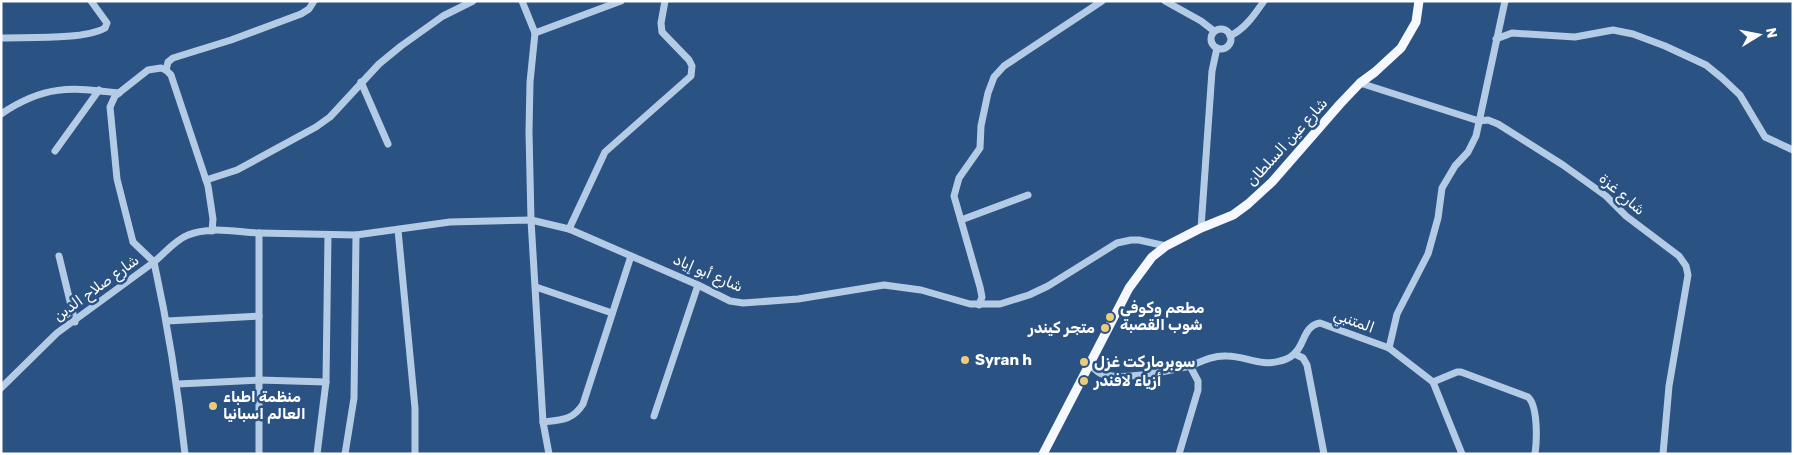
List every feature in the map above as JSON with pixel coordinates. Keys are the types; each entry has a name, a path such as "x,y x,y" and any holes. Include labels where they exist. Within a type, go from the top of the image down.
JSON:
{"main road":[{"name":"شارع عين السلطان","path":"1042,454 1129,288 1152,257 1166,246 1200,228 1233,215 1272,182 1360,84 1401,48 1416,22 1419,1"}],"street":[{"path":"1,38 97,33 105,28 107,22 91,1"},
{"path":"166,70 168,62 173,58 231,40 302,14 309,9 314,1"},
{"path":"206,180 237,170 330,118 379,64 407,41 443,16 472,1"},
{"path":"522,1 535,33 530,82 531,220 543,422 549,454"},
{"path":"535,33 621,1"},
{"path":"569,229 605,152 691,76 692,66 689,60 662,32 661,23 665,1"},
{"path":"979,305 982,297 980,287 954,196 959,178 980,148 981,126 988,93 994,77 1004,66 1102,1"},
{"path":"1165,1 1201,21 1214,31"},
{"path":"1230,36 1238,32 1256,14 1264,1"},
{"path":"1389,348 1397,314 1428,254 1438,218 1442,188 1456,166 1468,152 1476,136 1505,1"},
{"path":"1214,31 1223,29 1230,36 1230,42 1226,47 1217,48"},
{"path":"1496,39 1512,33 1575,37 1612,30 1633,34 1706,65 1740,96 1765,138 1793,150"},
{"path":"1200,228 1212,71 1217,48 1211,40 1214,31"},
{"path":"154,262 133,242 116,179 110,108 112,101 119,92 148,70 154,68 166,70 171,75 206,180 212,211 212,231"},
{"path":"361,82 388,144"},
{"name":"شارع غزة","path":"1360,84 1479,121 1488,120 1498,124 1563,165 1606,196 1626,216 1679,256 1686,266 1688,275 1669,386 1663,454"},
{"path":"1,114 13,106 49,90 73,88 119,92"},
{"path":"54,151 99,90"},
{"path":"961,220 1028,195"},
{"name":"شارع أبو إياد","path":"154,262 173,244 188,235 212,231 356,235 450,222 531,220 569,229 698,285 730,301 743,303 806,298 884,286 921,290 979,305 1000,304 1038,292 1117,243 1140,240 1166,246"},
{"path":"398,230 415,408 415,454"},
{"path":"259,233 259,454"},
{"path":"316,454 326,382 328,235"},
{"path":"345,454 354,398 356,235"},
{"path":"59,256 75,322"},
{"path":"543,422 568,418 578,412 631,256"},
{"name":"شارع صلاح الدين","path":"1,388 57,333 75,322 154,262 178,384 185,454"},
{"path":"654,416 698,285"},
{"path":"536,287 612,314"},
{"path":"167,321 259,316"},
{"name":"المتنبي","path":"1295,354 1309,329 1313,325 1320,323 1389,348 1433,382"},
{"path":"1090,364 1104,375 1116,376 1160,372 1224,356 1272,364 1295,354 1303,358 1307,365 1324,454"},
{"path":"1179,454 1199,385 1190,366"},
{"path":"1462,454 1433,382 1461,372 1528,397 1534,406 1535,454"},
{"path":"178,384 259,380 326,382"}],"place":[{"name":"مطعم وكوفي شوب القصبة","path":"1110,317"},
{"name":"متجر كيندر","path":"1105,328"},
{"name":"Syran h","path":"965,360"},
{"name":"سوبرماركت غزل","path":"1084,362"},
{"name":"أزياء لافندر","path":"1084,381"},
{"name":"منظمة اطباء العالم اسبانيا","path":"213,406"}]}
